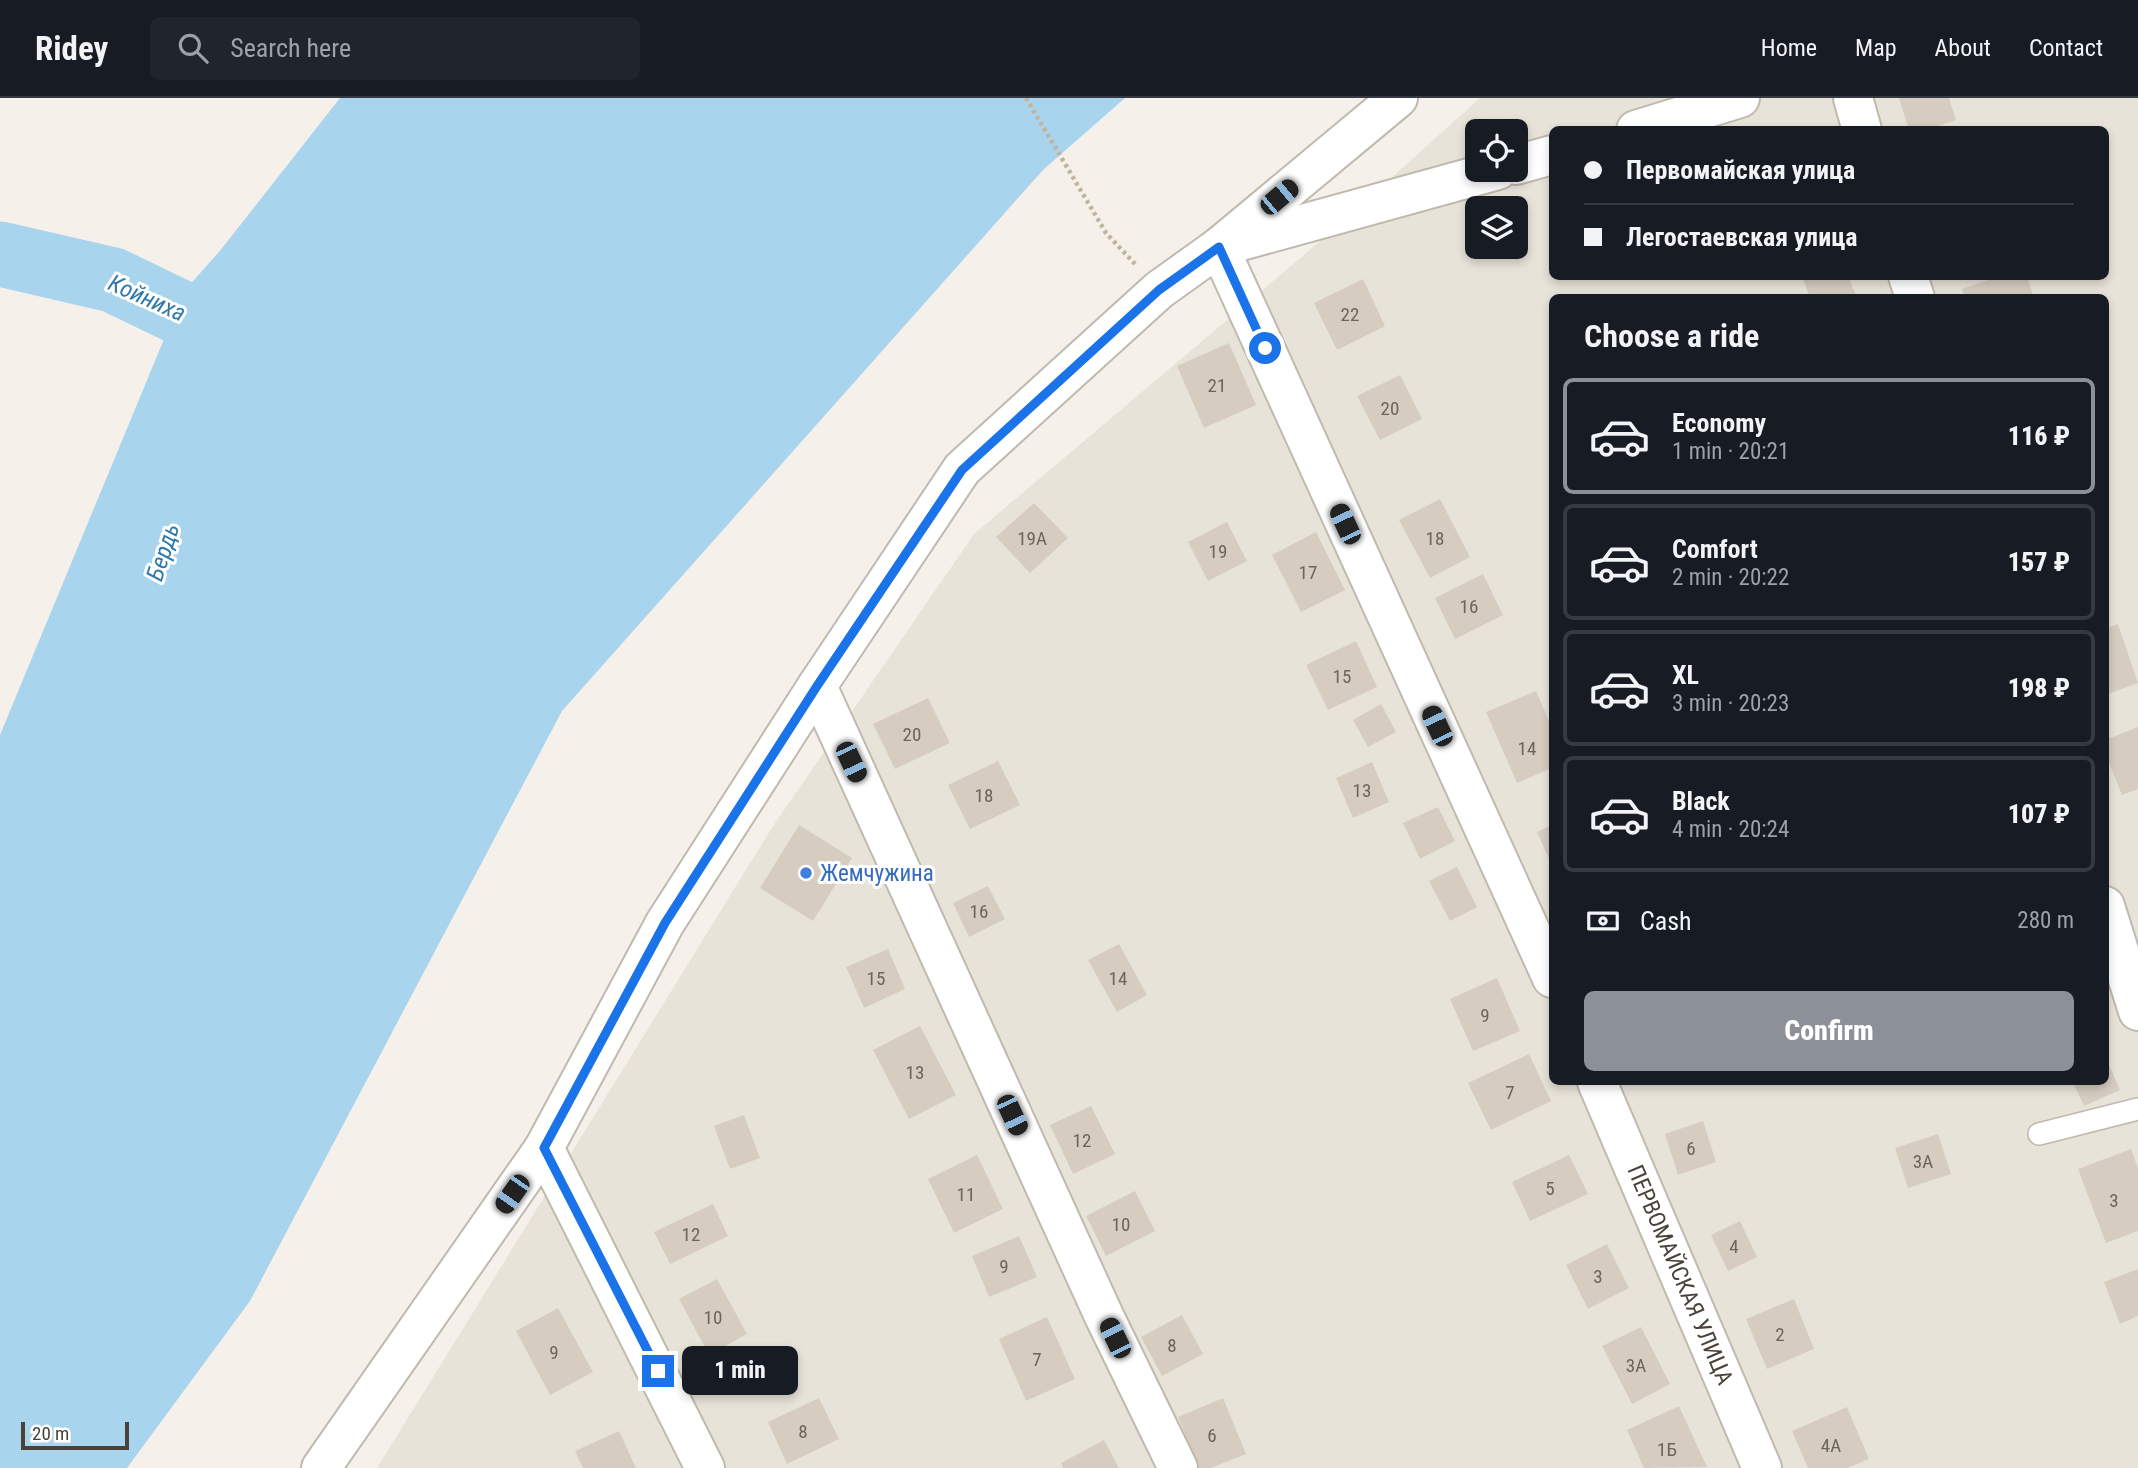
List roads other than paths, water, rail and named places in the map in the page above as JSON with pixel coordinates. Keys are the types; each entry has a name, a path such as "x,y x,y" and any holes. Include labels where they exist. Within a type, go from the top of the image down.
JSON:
{"street":[{"path":"321,1468 544,1148 665,923 817,686 962,470 1159,290 1219,247 1398,98"},
{"path":"1649,126 1740,98"},
{"path":"1853,98 1861,126"},
{"path":"1528,162 1549,156"},
{"path":"1219,247 1465,179"},
{"path":"1219,247 1549,971"},
{"path":"817,686 1104,1316 1178,1468"},
{"path":"2109,919 2138,1012"},
{"name":"ПЕРВОМАЙСКАЯ УЛИЦА","path":"1598,1085 1762,1468"},
{"path":"544,1148 696,1445 705,1468"}],"lane":[{"path":"2039,1134 2138,1109"}],"water":[{"name":"Бердь","path":"340,98 1125,98 1043,170 562,711 250,1301 127,1468 0,1468 0,735 179,303"}],"waterway":[{"name":"Койниха","path":"0,254 113,280 200,322 242,275"}],"place":[{"name":"Жемчужина","path":"806,873"}]}
